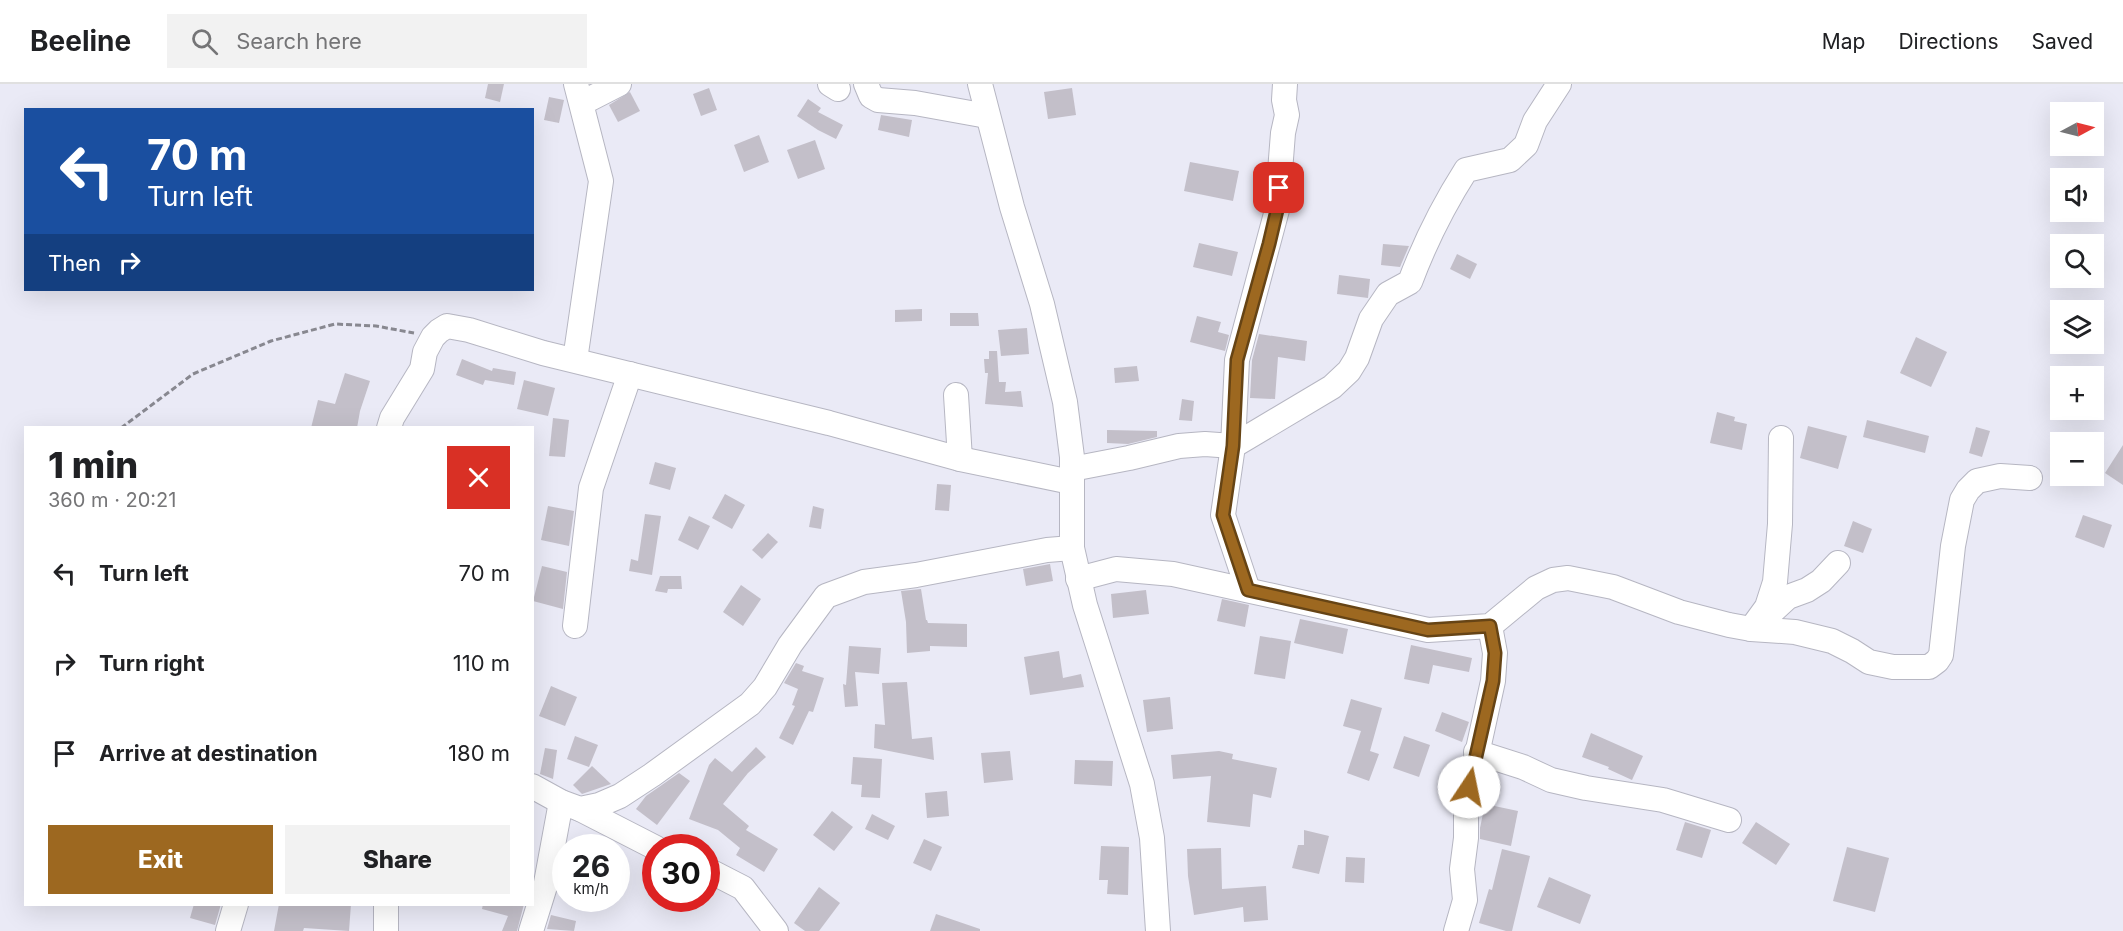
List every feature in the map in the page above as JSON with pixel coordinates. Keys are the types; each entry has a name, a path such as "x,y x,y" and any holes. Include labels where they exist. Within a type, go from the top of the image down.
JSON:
{"street":[{"path":"575,360 600,181 579,94 619,84"},
{"path":"866,84 871,96 878,100 915,103 987,116"},
{"path":"980,84 1012,207 1042,304 1065,402 1072,475 1072,548 1078,579 1142,784 1152,838 1158,931"},
{"path":"1248,590 1223,515 1233,446 1237,360 1277,210 1283,134 1287,115 1284,100 1285,84"},
{"path":"390,426 392,418 422,369 425,352 433,337 447,326 829,423 960,459 1072,475 1179,446 1205,444 1233,446 1332,387 1349,371 1357,358 1371,319 1388,294 1410,282 1423,247 1443,206 1466,170 1510,160 1526,145 1535,122 1558,84"},
{"path":"575,626 591,488 630,374"},
{"path":"956,395 960,459"},
{"path":"1752,629 1767,607 1776,582 1780,524 1781,438"},
{"path":"1078,579 1116,569 1173,574 1428,630 1490,626 1536,588 1552,580 1568,578 1613,587 1679,612 1752,629 1796,632 1832,641 1869,662 1893,667 1929,667 1941,655 1953,546 1962,500 1977,481 2000,476 2030,478"},
{"path":"570,805 599,805 628,791 750,704 765,687 790,645 825,596 864,582 916,575 1047,550 1072,548"},
{"path":"1752,629 1788,597 1807,590 1821,581 1838,563"},
{"path":"1456,931 1465,900 1462,869 1466,837 1466,804 1493,681 1495,653 1490,626"},
{"path":"1476,752 1523,767 1551,780 1663,800 1729,820"},
{"path":"534,787 642,841"},
{"path":"531,931 570,805"},
{"path":"720,876 743,888 776,931"},
{"path":"228,931 235,906"},
{"path":"387,906 387,931"}],"path":[{"path":"124,426 193,374 271,341 335,324 376,326 433,337"}],"building":[{"path":"488,84 504,84 500,102 485,98"},
{"path":"709,88 717,110 701,116 693,94"},
{"path":"1072,88 1076,115 1048,119 1044,92"},
{"path":"630,92 640,111 618,122 609,105"},
{"path":"549,97 564,100 559,123 544,120"},
{"path":"808,99 821,108 818,112 843,125 836,139 797,116"},
{"path":"881,115 912,120 909,137 878,130"},
{"path":"759,135 769,162 744,172 734,145"},
{"path":"815,140 825,169 798,179 787,150"},
{"path":"1190,162 1239,171 1233,201 1184,191"},
{"path":"1199,243 1238,252 1232,276 1193,267"},
{"path":"1383,244 1409,246 1400,267 1381,265"},
{"path":"1457,254 1477,264 1470,279 1450,269"},
{"path":"1339,275 1370,279 1368,298 1337,294"},
{"path":"922,309 922,321 895,322 895,310"},
{"path":"950,313 978,313 979,326 950,326"},
{"path":"1197,316 1221,322 1218,332 1229,335 1225,351 1190,342"},
{"path":"1027,328 1029,354 1001,356 998,330"},
{"path":"1259,334 1307,341 1305,361 1278,357 1275,399 1250,398 1252,360"},
{"path":"1916,337 1947,352 1931,387 1900,373"},
{"path":"989,351 997,351 999,382 1006,382 1005,392 1021,391 1023,407 985,404 988,373 985,373 984,359 989,359"},
{"path":"462,359 492,371 493,368 516,372 514,385 485,380 483,385 456,375"},
{"path":"1137,366 1139,381 1115,383 1114,368"},
{"path":"345,373 370,381 357,426 312,426 318,400 335,404"},
{"path":"524,380 555,388 548,416 517,409"},
{"path":"1182,399 1194,401 1192,421 1179,420"},
{"path":"1717,412 1735,417 1734,421 1747,424 1742,450 1710,443"},
{"path":"553,418 569,420 565,457 549,456"},
{"path":"1867,420 1929,436 1925,453 1863,437"},
{"path":"1808,426 1847,436 1838,469 1800,458"},
{"path":"1976,427 1990,431 1982,457 1969,453"},
{"path":"1107,430 1157,431 1157,437 1128,444 1107,443"},
{"path":"2123,445 2123,485 2105,473"},
{"path":"655,462 676,468 670,490 649,484"},
{"path":"937,484 951,485 949,511 935,510"},
{"path":"725,494 745,505 732,529 712,518"},
{"path":"548,506 574,511 569,546 541,540"},
{"path":"813,506 824,509 821,529 809,527"},
{"path":"645,514 661,516 652,575 629,571 631,559 638,561"},
{"path":"2083,515 2112,525 2104,548 2075,537"},
{"path":"689,516 710,526 698,550 678,540"},
{"path":"1853,521 1872,529 1863,553 1844,546"},
{"path":"768,533 778,542 762,559 752,550"},
{"path":"1050,564 1053,581 1026,586 1023,569"},
{"path":"542,566 567,572 563,609 534,601"},
{"path":"660,576 681,576 682,589 668,589 667,593 655,591"},
{"path":"741,585 761,599 743,626 723,612"},
{"path":"921,589 928,623 967,624 967,647 930,646 930,651 907,653 906,622 901,591"},
{"path":"1146,590 1149,614 1113,618 1111,594"},
{"path":"1222,599 1249,605 1245,627 1217,621"},
{"path":"1300,619 1348,629 1343,654 1294,643"},
{"path":"1260,636 1291,641 1285,679 1254,674"},
{"path":"1411,645 1472,658 1469,672 1433,665 1429,684 1404,679"},
{"path":"849,646 881,648 879,674 855,672 858,706 845,707 843,684 846,685"},
{"path":"1059,651 1063,678 1081,674 1084,687 1030,695 1024,657"},
{"path":"796,663 804,666 802,671 824,678 813,712 809,711 793,745 779,738 795,706 792,705 798,689 784,683"},
{"path":"907,682 912,739 932,737 934,760 874,748 875,724 885,725 882,683"},
{"path":"551,686 577,697 565,726 539,716"},
{"path":"1170,697 1173,729 1147,732 1143,700"},
{"path":"1351,699 1382,708 1370,751 1379,754 1369,781 1347,773 1361,731 1343,726"},
{"path":"1442,712 1469,722 1462,742 1435,731"},
{"path":"1591,733 1643,756 1632,780 1608,769 1609,767 1582,757"},
{"path":"575,736 598,745 589,767 567,759"},
{"path":"1404,736 1430,745 1419,777 1393,768"},
{"path":"756,747 766,757 748,773 723,804 749,826 746,830 778,849 764,872 736,855 740,848 718,830 689,819 709,765 715,758 732,772"},
{"path":"545,748 557,750 553,779 540,774"},
{"path":"1010,751 1013,780 984,783 981,753"},
{"path":"1219,751 1233,754 1232,759 1277,768 1271,798 1253,794 1250,827 1207,822 1211,776 1173,779 1171,755"},
{"path":"853,757 882,759 880,798 861,797 862,785 851,784"},
{"path":"1075,760 1113,761 1112,786 1074,784"},
{"path":"592,766 611,784 582,794 573,785"},
{"path":"679,773 690,781 657,825 636,809 646,796"},
{"path":"947,791 949,816 927,818 925,793"},
{"path":"1485,804 1518,811 1511,846 1480,839"},
{"path":"832,811 853,827 834,851 813,835"},
{"path":"872,814 895,826 888,840 865,829"},
{"path":"1685,822 1711,830 1702,858 1676,850"},
{"path":"1756,822 1790,844 1776,865 1742,843"},
{"path":"1304,830 1329,836 1319,874 1292,868 1298,845 1304,845"},
{"path":"924,839 942,847 931,871 913,863"},
{"path":"1101,846 1129,847 1128,895 1107,894 1108,880 1099,880"},
{"path":"1847,847 1889,858 1875,912 1833,901"},
{"path":"1221,848 1222,889 1266,886 1268,920 1244,922 1243,907 1194,915 1188,876 1187,849"},
{"path":"1502,849 1530,856 1512,931 1479,923 1489,889 1492,890"},
{"path":"1346,857 1365,858 1364,883 1345,882"},
{"path":"1549,877 1591,895 1580,924 1537,907"},
{"path":"819,887 840,903 819,931 805,931 794,923"},
{"path":"193,906 220,906 215,925 190,918"},
{"path":"279,906 351,906 349,931 304,928 303,931 274,931"},
{"path":"483,906 523,906 517,931 502,931 508,916 482,909"},
{"path":"936,914 980,929 980,931 930,931"},
{"path":"551,915 576,921 574,931 547,929"}],"route":[{"path":"1279,188 1277,210 1269,244 1237,360 1233,446 1223,515 1248,590 1428,630 1490,626 1495,653 1493,681 1469,787"}]}
